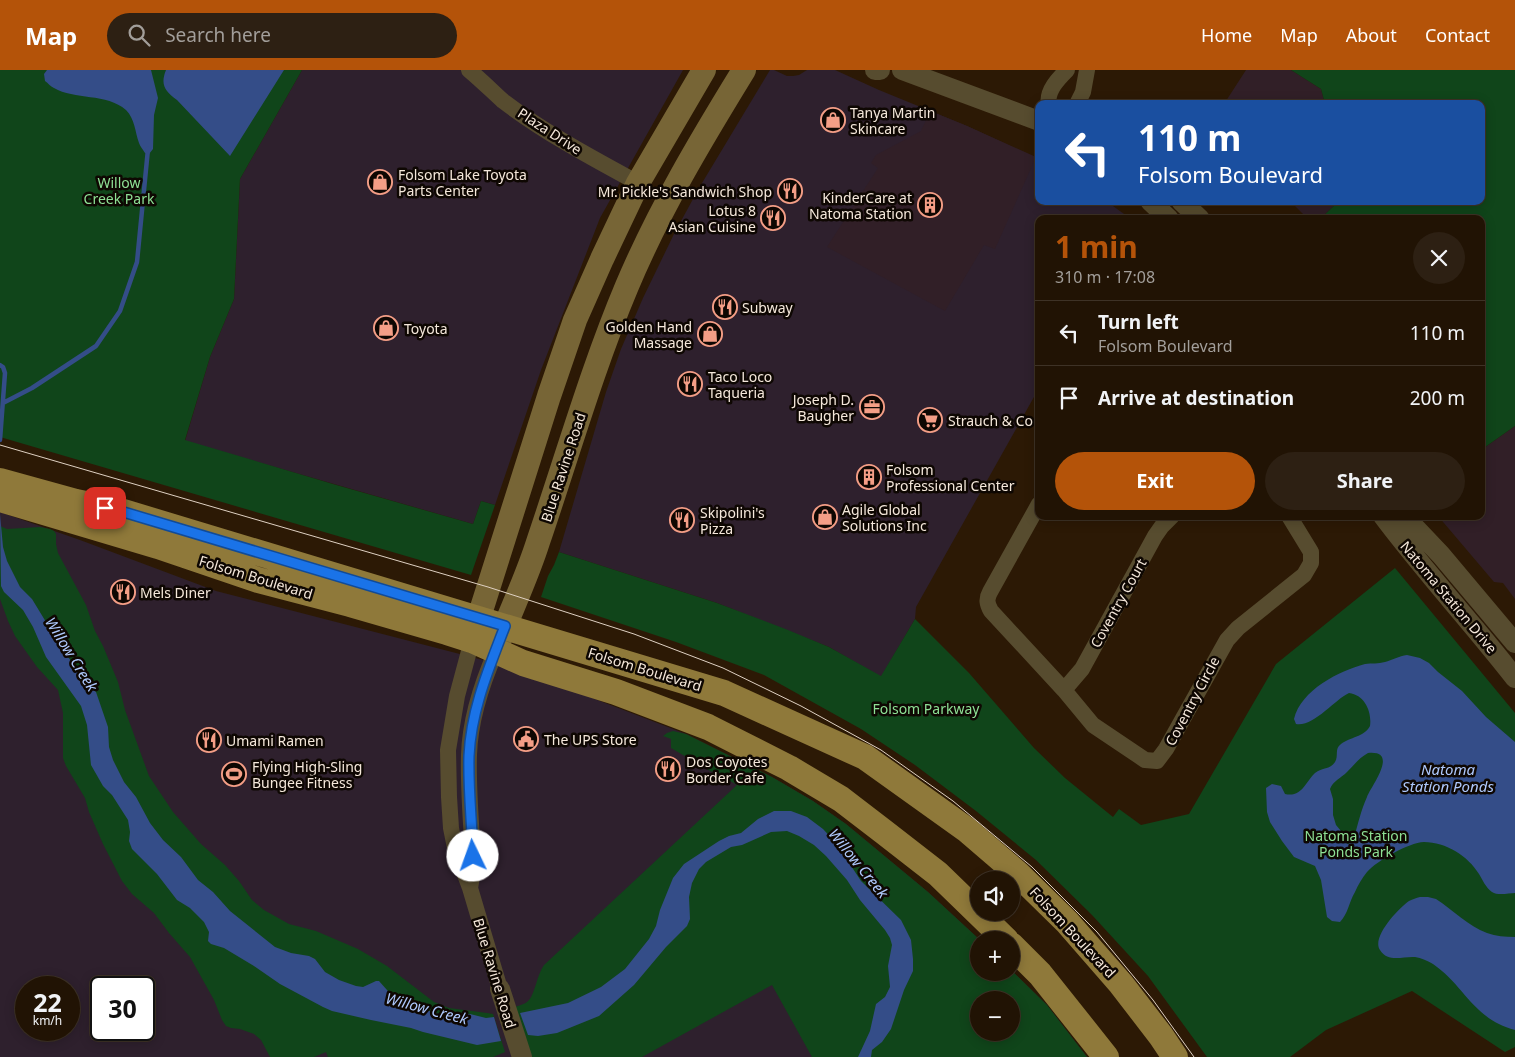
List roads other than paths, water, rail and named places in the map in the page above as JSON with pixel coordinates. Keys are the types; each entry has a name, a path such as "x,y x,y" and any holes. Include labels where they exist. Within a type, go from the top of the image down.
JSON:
{"main road":[{"name":"Blue Ravine Road","path":"475,630 575,320 638,183 704,70"},
{"name":"Blue Ravine Road","path":"496,651 537,545 600,354 627,285 655,224 679,179 744,70"},
{"path":"638,183 642,194 640,215 634,230 642,253"},
{"name":"Folsom Boulevard","path":"6,492 76,502 120,511 475,630 505,626 724,693 865,758 967,830 1017,872 1067,922 1121,984 1175,1057"},
{"name":"Folsom Boulevard","path":"475,630 496,651 523,662 616,692 708,727 789,768 841,799 938,874 997,931"},
{"path":"1020,954 1040,974 1106,1057"}],"street":[{"name":"Plaza Drive","path":"469,70 503,101 536,124 569,145 638,183"},
{"path":"902,70 1035,120"},
{"path":"1048,100 1056,83 1067,70"},
{"path":"1079,100 1083,92 1087,70"},
{"path":"1154,205 1165,215"},
{"path":"1185,205 1196,215"},
{"name":"Coventry Circle","path":"1035,511 988,596 987,601 991,611 1064,690 1093,725 1145,760 1156,761 1166,749 1227,640 1238,628 1299,580 1309,569 1312,557 1311,552 1291,520"},
{"name":"Coventry Court","path":"1064,690 1082,669 1155,536 1168,520"},
{"name":"Natoma Station Drive","path":"1386,520 1515,678"},
{"name":"Natoma Station Drive","path":"1408,520 1441,555 1515,643"},
{"name":"Blue Ravine Road","path":"475,630 457,696 448,750 451,828 454,848 470,888 520,1051"},
{"name":"Blue Ravine Road","path":"470,888 473,856 469,754 474,720 482,687 496,651"}],"water":[{"path":"47,70 151,70 158,98 154,115 153,149 149,154 145,153 139,143 131,117 126,110 110,101 62,92 45,81 44,74"},
{"path":"166,70 284,70 230,156 169,94 164,84"},
{"path":"0,514 3,547 7,561 20,587 32,599 63,650 96,692 108,727 109,747 113,760 124,782 136,797 150,823 163,840 181,857 198,880 213,892 230,911 275,947 291,953 309,956 315,959 325,972 339,980 356,986 363,987 379,981 395,999 402,1003 440,1014 470,1014 486,1018 494,1017 501,1041 477,1045 332,1011 280,984 224,948 211,944 208,941 209,932 204,922 190,908 177,900 157,874 132,849 129,841 128,820 112,795 103,786 91,765 87,725 81,706 46,657 33,627 23,610 4,592 1,586"},
{"name":"Natoma Station Ponds","path":"1404,656 1420,658 1429,663 1462,691 1486,717 1515,742 1515,893 1500,894 1492,892 1469,861 1456,851 1440,844 1417,843 1386,857 1372,867 1359,884 1343,919 1340,922 1332,921 1327,917 1321,880 1315,866 1294,857 1270,822 1267,812 1266,788 1272,784 1281,786 1285,794 1296,794 1315,773 1333,765 1341,744 1361,735 1370,726 1370,715 1366,705 1355,694 1349,693 1317,717 1303,724 1296,724 1294,719 1304,699 1322,683 1344,671 1365,664 1382,663","holes":["1368,753 1377,754 1382,757 1381,770 1365,802 1354,838 1348,844 1343,841 1341,831 1336,825 1330,789 1362,757"]},
{"path":"774,811 791,811 807,817 823,829 836,843 861,881 901,920 911,940 913,971 904,990 891,1029 882,1042 872,1050 871,1057 858,1057 870,1031 876,1004 885,997 890,987 888,966 892,945 890,938 847,880 826,856 814,845 787,831 771,832 742,845 731,847 706,862 699,869 692,883 689,897 690,919 687,926 666,947 634,985 599,1016 557,1033 538,1036 528,1035 520,1013 568,1003 601,987 625,969 649,939 656,926 660,910 673,878 684,864 719,841 741,833 758,819"},
{"path":"1420,897 1436,899 1467,922 1487,933 1515,937 1515,1030 1501,1025 1479,1010 1433,964 1415,957 1391,958 1380,950 1379,938 1387,923 1409,901"}],"waterway":[{"path":"3,403 32,388 96,346 120,311 137,262 148,149"},
{"name":"Willow Creek","path":"0,365 5,373 0,440"}],"tram line":[{"path":"0,445 488,587 634,634 723,668 801,706 881,750 953,801 1032,867 1097,932 1153,1000 1194,1057"}],"place":[{"name":"Tanya Martin Skincare","path":"833,120"},
{"name":"Folsom Lake Toyota Parts Center","path":"380,182"},
{"name":"Mr. Pickle's Sandwich Shop","path":"790,191"},
{"name":"KinderCare at Natoma Station","path":"930,205"},
{"name":"Lotus 8 Asian Cuisine","path":"773,218"},
{"name":"Subway","path":"725,307"},
{"name":"Toyota","path":"386,328"},
{"name":"Golden Hand Massage","path":"710,334"},
{"name":"Taco Loco Taqueria","path":"690,384"},
{"name":"Joseph D. Baugher","path":"872,407"},
{"name":"Strauch & Co","path":"930,420"},
{"name":"Folsom Professional Center","path":"869,477"},
{"name":"Agile Global Solutions Inc","path":"825,517"},
{"name":"Skipolini's Pizza","path":"682,520"},
{"name":"Mels Diner","path":"123,592"},
{"name":"The UPS Store","path":"526,739"},
{"name":"Umami Ramen","path":"209,740"},
{"name":"Dos Coyotes Border Cafe","path":"668,769"},
{"name":"Flying High-Sling Bungee Fitness","path":"234,774"}],"park label":[{"name":"Willow Creek Park","path":"119,190"},
{"name":"Folsom Parkway","path":"926,708"},
{"name":"Natoma Station Ponds Park","path":"1356,844"}]}
